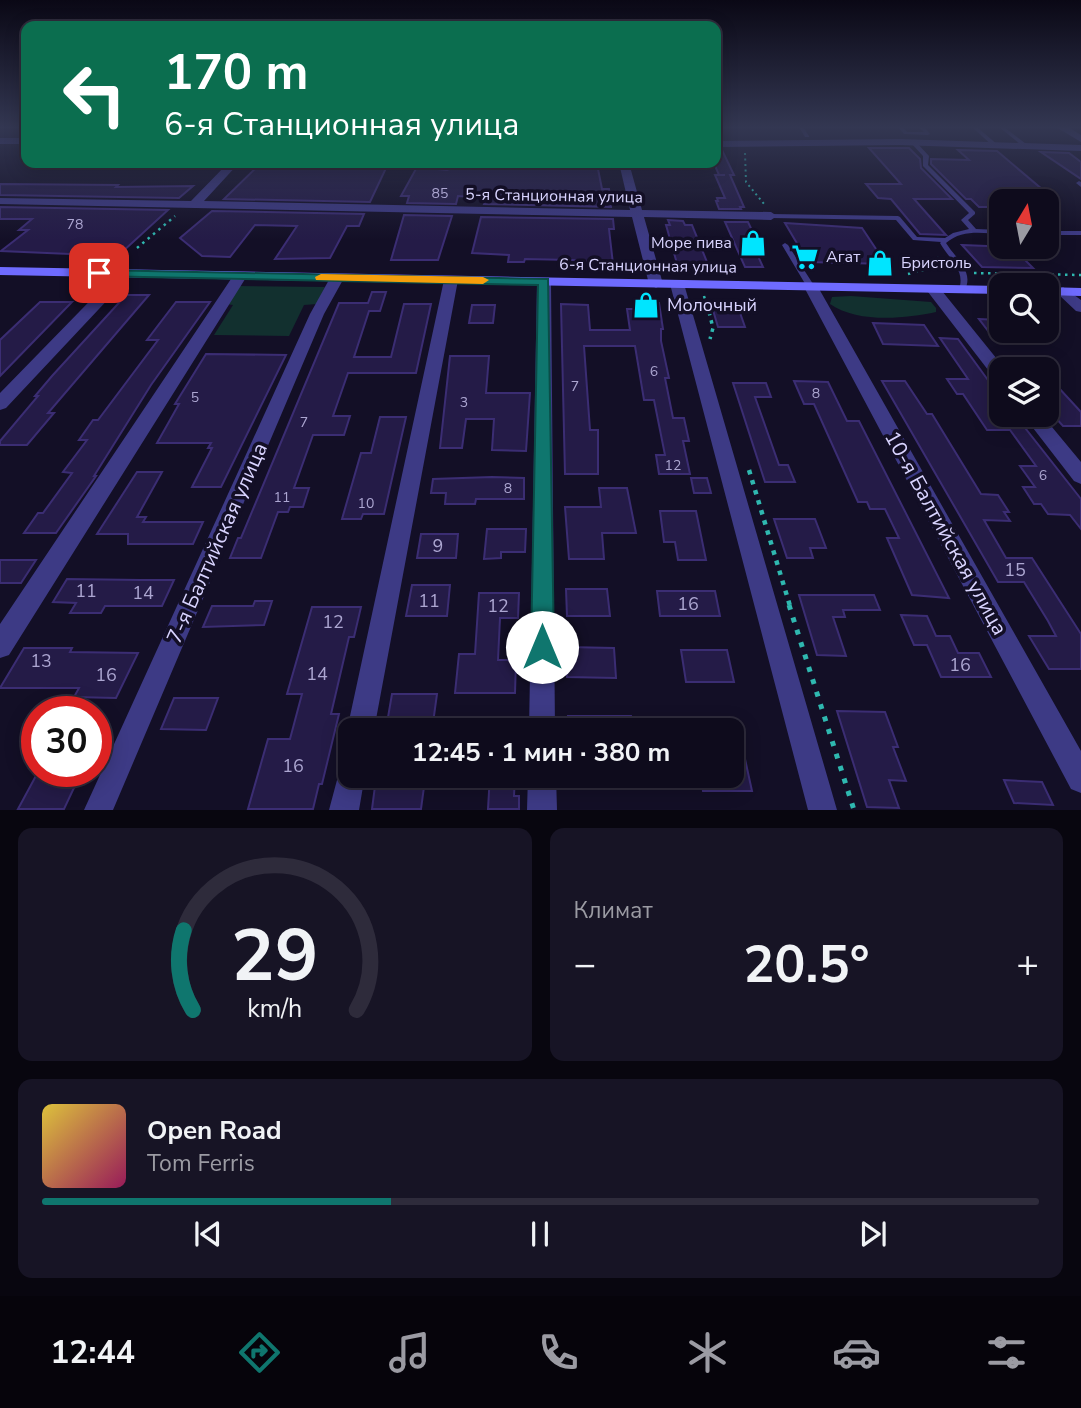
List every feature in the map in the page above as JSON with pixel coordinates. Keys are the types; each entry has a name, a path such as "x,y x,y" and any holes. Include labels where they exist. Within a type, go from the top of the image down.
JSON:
{"main road":[{"name":"6-я Станционная улица","path":"0,271 989,290"},
{"path":"1059,291 1081,292"}],"street":[{"path":"195,204 229,168"},
{"path":"625,168 637,214 666,284 823,810"},
{"name":"5-я Станционная улица","path":"0,201 771,216"},
{"path":"0,404 124,274"},
{"path":"0,646 240,276"},
{"name":"7-я Балтийская улица","path":"98,810 317,314 337,278"},
{"path":"362,718 451,280"},
{"path":"542,718 544,282"},
{"name":"10-я Балтийская улица","path":"811,286 1081,779"},
{"path":"933,289 989,360"},
{"path":"1063,291 1081,308"},
{"path":"1042,427 1081,476"},
{"path":"344,810 348,788"},
{"path":"542,788 542,810"}],"lane":[{"path":"925,165 973,213 964,220 975,232"},
{"path":"771,216 898,218 915,239 946,240"},
{"path":"963,289 967,281 965,273 943,243 954,234 989,232"},
{"path":"1059,233 1081,233"},
{"path":"785,245 811,286"}],"path":[{"path":"746,165 746,182 771,216"},
{"path":"138,248 175,216 195,204"},
{"path":"965,273 1081,275"},
{"path":"702,290 713,328 711,348"},
{"path":"748,466 819,704 854,810"}],"green space":[{"path":"237,286 325,287 317,304 304,305 289,336 214,335 233,305 226,304"},
{"path":"832,297 931,302 936,312 896,318 867,317 830,304"}],"building":[{"path":"729,165 734,175 730,175 744,207 719,209 717,198 725,198 715,175 719,175 716,168"},
{"path":"884,165 921,165 952,199 914,199 946,235 920,234 891,199 878,198 866,184 901,184"},
{"path":"932,165 1013,165 1042,189 989,189 989,207 979,207 971,199 966,199"},
{"path":"1060,165 1081,165 1081,179"},
{"path":"256,168 386,168 370,202 224,199"},
{"path":"416,168 598,169 602,189 609,189 611,207 484,204 486,198 458,196 456,204 407,203 409,196 401,196"},
{"path":"0,184 193,186 179,198 0,195"},
{"path":"0,207 168,210 121,253 74,251 70,254 1,251 28,230 19,230 32,219 0,219"},
{"path":"212,211 364,214 359,226 347,226 330,258 275,259 297,226 255,225 230,257 202,256 180,238"},
{"path":"404,215 452,216 438,260 391,260"},
{"path":"481,217 613,219 614,229 609,229 613,264 525,259 524,262 508,262 509,255 472,253"},
{"path":"668,220 692,225 709,267 678,267 666,225 670,225"},
{"path":"725,222 748,222 758,243 752,243 763,267 745,267"},
{"path":"785,223 862,228 886,264 808,262"},
{"path":"962,245 989,246 989,259 1024,259 1033,268 982,267"},
{"path":"372,292 386,292 380,311 369,311 354,357 391,357 404,304 431,304 416,373 348,373 333,416 350,416 344,435 313,435 294,488 309,488 303,507 290,507 288,512 278,512 261,558 230,558 238,538 241,538 339,303 368,303"},
{"path":"126,295 149,295 48,413 54,413 27,445 0,445 0,441 38,396 35,396"},
{"path":"40,302 72,302 0,376 0,340"},
{"path":"176,302 210,302 151,385 96,476 56,533 24,533 38,513 43,513 72,473 63,472 87,440 79,440 93,420 98,420 158,340 147,340"},
{"path":"641,302 659,303 663,329 661,341 669,378 665,378 673,418 684,418 689,441 683,441 690,474 659,474 656,455 665,455 654,400 644,400 635,346 584,346 590,430 598,430 598,474 565,474 561,304 588,305 590,330 630,330 627,309 642,309"},
{"path":"472,305 495,305 493,323 469,323"},
{"path":"713,310 739,310 745,327 718,327"},
{"path":"979,319 989,320 989,332"},
{"path":"873,323 924,325 938,346 883,344"},
{"path":"940,338 958,339 989,382 989,427 1024,427 1081,499 1081,529 1070,515 1048,514 1041,504 1034,504 1023,487 1035,487 1020,466 1036,466 1010,430 987,430 963,394 957,394 947,379 968,379"},
{"path":"206,354 286,355 221,487 192,487 212,448 208,448 211,443 157,443 179,404 175,404"},
{"path":"450,356 489,356 486,393 530,393 526,451 492,450 494,419 466,419 462,448 440,448"},
{"path":"794,381 828,382 847,421 859,421 949,598 912,595 887,538 899,538 885,509 870,509 867,502 858,502 814,404 804,404"},
{"path":"882,381 905,381 927,414 932,414 981,494 998,495 1009,512 1004,512 1010,521 984,520 1006,558 1032,558 1081,634 1081,669 1049,669 1029,636 1056,636 1048,621 1024,582 998,582"},
{"path":"733,383 766,383 771,397 755,397 779,465 788,465 795,482 765,482"},
{"path":"1059,388 1081,412 1081,426 1063,426 1059,422"},
{"path":"380,417 406,417 384,514 363,514 361,519 342,519 361,453 371,453"},
{"path":"137,472 162,472 137,517 146,517 143,522 203,522 193,544 128,544 128,534 97,534"},
{"path":"524,478 524,499 476,499 475,504 445,504 446,493 431,493 433,479"},
{"path":"691,478 707,478 711,493 694,493"},
{"path":"599,488 627,488 636,533 602,533 604,559 569,559 565,507 601,507"},
{"path":"660,511 696,511 706,560 678,560 675,542 664,542"},
{"path":"774,519 815,519 826,548 810,548 813,558 787,558"},
{"path":"487,529 526,529 525,552 501,552 501,558 484,559"},
{"path":"421,534 458,534 456,558 417,558"},
{"path":"0,560 36,560 21,583 0,583"},
{"path":"67,579 174,580 162,606 105,606 101,613 70,613 76,603 53,602"},
{"path":"412,585 450,585 447,616 406,616"},
{"path":"566,589 607,589 610,616 567,616"},
{"path":"657,591 715,591 720,616 660,616"},
{"path":"479,593 519,593 518,618 500,618 498,660 516,660 515,693 455,693 459,654 475,654"},
{"path":"799,595 874,595 880,610 843,610 845,617 833,617 846,656 817,655"},
{"path":"255,601 272,601 264,625 203,627 212,606 253,606"},
{"path":"312,607 361,607 354,637 349,637 331,714 339,714 313,809 248,809 268,739 290,739 302,694 287,694"},
{"path":"901,615 927,616 936,636 950,636 958,653 979,653 991,677 941,677 927,645 914,645"},
{"path":"566,647 614,648 616,678 567,677"},
{"path":"24,648 72,648 70,652 138,653 116,698 75,696 79,688 0,688"},
{"path":"681,650 727,650 734,682 686,682"},
{"path":"392,694 437,694 434,718 388,718"},
{"path":"174,698 218,698 206,730 161,729"},
{"path":"837,711 885,712 898,747 893,747 906,781 889,780 899,808 867,807"},
{"path":"631,716 631,718 568,718"},
{"path":"745,759 752,791 703,791 703,788 744,788"},
{"path":"1004,780 1042,782 1053,805 1014,803"},
{"path":"30,787 74,787 64,809 18,809"},
{"path":"375,788 424,788 421,809 372,809"},
{"path":"489,788 514,788 514,796 519,796 519,809 488,809"}],"slow traffic":[{"path":"321,277 483,280"}],"place":[{"name":"Море пива","path":"753,243"},
{"name":"Агат","path":"805,257"},
{"name":"Бристоль","path":"880,263"},
{"name":"Молочный","path":"646,305"}],"route":[{"path":"99,273 544,282 542,647"}]}
